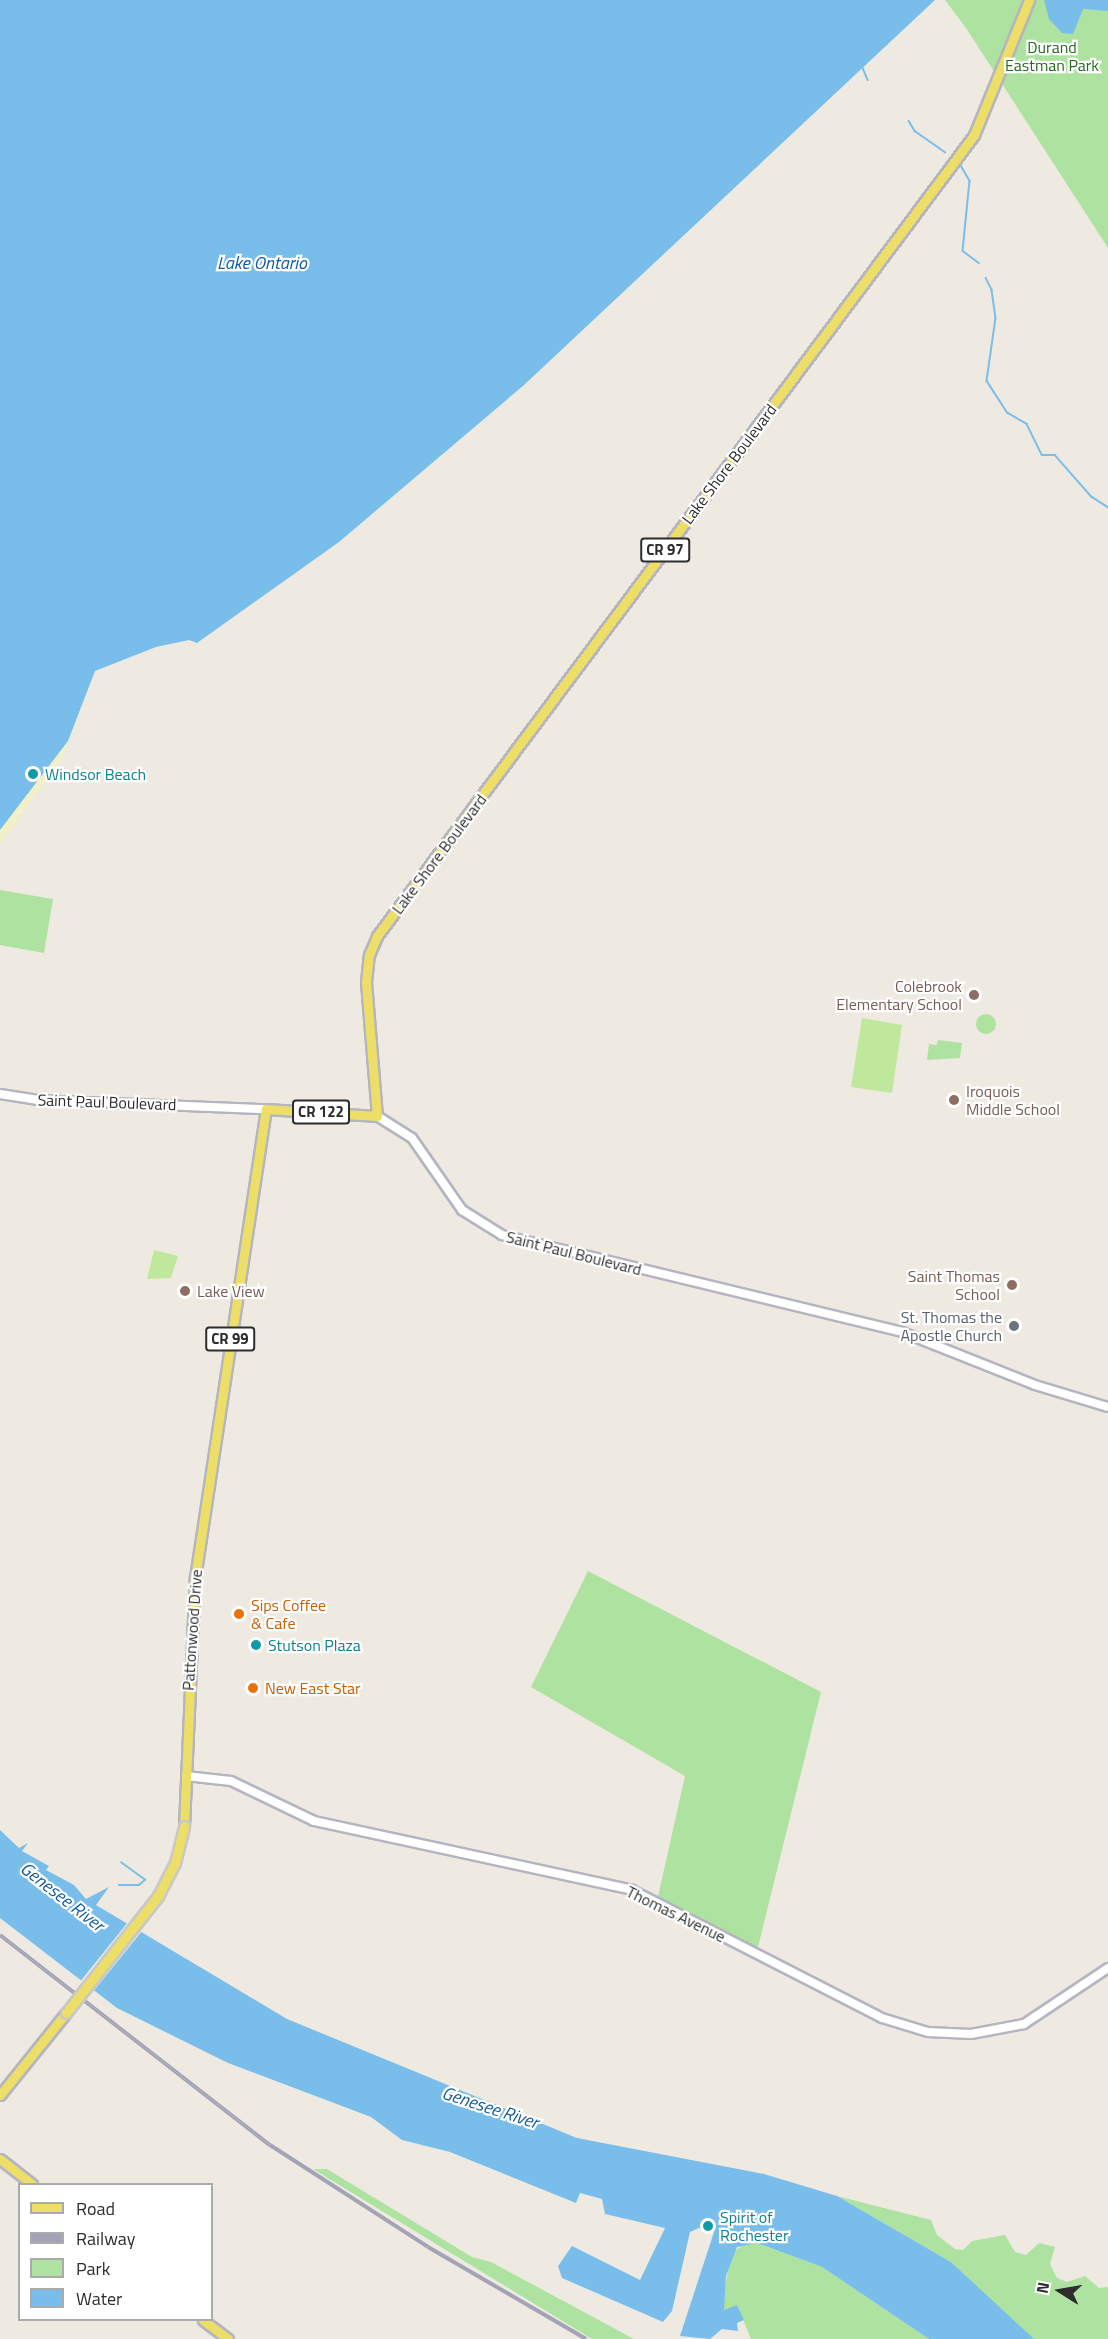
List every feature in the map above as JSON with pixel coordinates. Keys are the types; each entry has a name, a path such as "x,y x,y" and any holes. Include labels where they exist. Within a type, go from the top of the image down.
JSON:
{"main road":[{"name":"Lake Shore Boulevard","path":"377,1116 366,982 369,955 377,936 974,135 1029,0"},
{"name":"Saint Paul Boulevard","path":"266,1109 377,1116"},
{"name":"Pattonwood Drive","path":"0,2095 158,1896 175,1863 184,1826 195,1578 266,1109"},
{"path":"0,2159 31,2183"},
{"path":"206,2321 228,2339"}],"street":[{"name":"Saint Paul Boulevard","path":"0,1094 37,1100 266,1109"},
{"name":"Saint Paul Boulevard","path":"377,1116 412,1138 462,1210 502,1235 902,1332 1035,1385 1108,1407"},
{"name":"Thomas Avenue","path":"186,1776 231,1781 314,1821 632,1890 880,2017 928,2032 971,2034 1024,2024 1108,1968"}],"green space":[{"name":"Durand Eastman Park","path":"945,0 1108,0 1108,248 966,28"},
{"path":"0,890 53,899 44,953 0,945"},
{"path":"986,1014 993,1017 996,1024 993,1031 986,1034 979,1031 976,1024 979,1017"},
{"path":"862,1018 902,1025 892,1093 851,1087"},
{"path":"938,1040 962,1043 960,1058 927,1060 929,1044 937,1045"},
{"path":"154,1250 178,1256 171,1278 147,1279"},
{"path":"588,1571 821,1692 757,1951 657,1901 685,1776 531,1687"},
{"path":"313,2169 327,2169 472,2257 491,2262 634,2339 592,2339"},
{"path":"837,2196 931,2220 937,2235 955,2249 963,2250 972,2241 1005,2235 1015,2252 1026,2255 1039,2243 1055,2247 1050,2264 1057,2278 1067,2282 1085,2276 1099,2288 1108,2287 1108,2339 1033,2339 951,2262"},
{"path":"757,2243 822,2267 929,2339 751,2339 737,2305 723,2311 731,2254 744,2244"}],"sand":[{"name":"Windsor Beach","path":"84,700 63,756 0,844 0,796"}],"water":[{"name":"Lake Ontario","path":"0,0 935,0 524,385 339,542 197,643 189,640 156,647 95,671 68,741 0,830"},
{"path":"1044,0 1108,0 1108,11 1083,9 1073,34 1062,33 1049,19"},
{"name":"Genesee River","path":"0,1830 19,1848 28,1843 22,1851 49,1866 46,1870 74,1885 86,1899 109,1887 96,1905 287,2019 577,2138 764,2174 837,2196 951,2262 1034,2339 929,2339 822,2267 757,2243 737,2247 726,2276 724,2310 737,2305 744,2320 737,2323 738,2331 722,2329 710,2339 680,2336 714,2232 699,2228 690,2232 672,2311 663,2322 562,2278 558,2266 572,2246 640,2280 665,2228 605,2214 602,2199 580,2193 576,2203 450,2152 402,2140 371,2117 228,2063 117,2008 0,1918"}],"pier":[{"path":"128,1922 142,1931 92,1993 79,1983"}],"waterway":[{"path":"863,68 868,80"},
{"path":"909,121 915,131 945,152"},
{"path":"959,162 970,181 963,251 979,263"},
{"path":"986,278 992,290 996,318 987,381 1008,413 1027,424 1042,455 1055,455 1092,497 1108,507"},
{"path":"119,1885 139,1885 145,1880 122,1863"}],"railway":[{"path":"0,1935 270,2145 428,2247 586,2339"}],"place":[{"name":"Windsor Beach","path":"33,774"},
{"name":"Colebrook Elementary School","path":"974,995"},
{"name":"Iroquois Middle School","path":"954,1100"},
{"name":"Saint Thomas School","path":"1012,1285"},
{"name":"Lake View","path":"185,1291"},
{"name":"St. Thomas the Apostle Church","path":"1014,1326"},
{"name":"Sips Coffee & Cafe","path":"239,1614"},
{"name":"Stutson Plaza","path":"256,1645"},
{"name":"New East Star","path":"253,1688"},
{"name":"Spirit of Rochester","path":"708,2226"}]}
